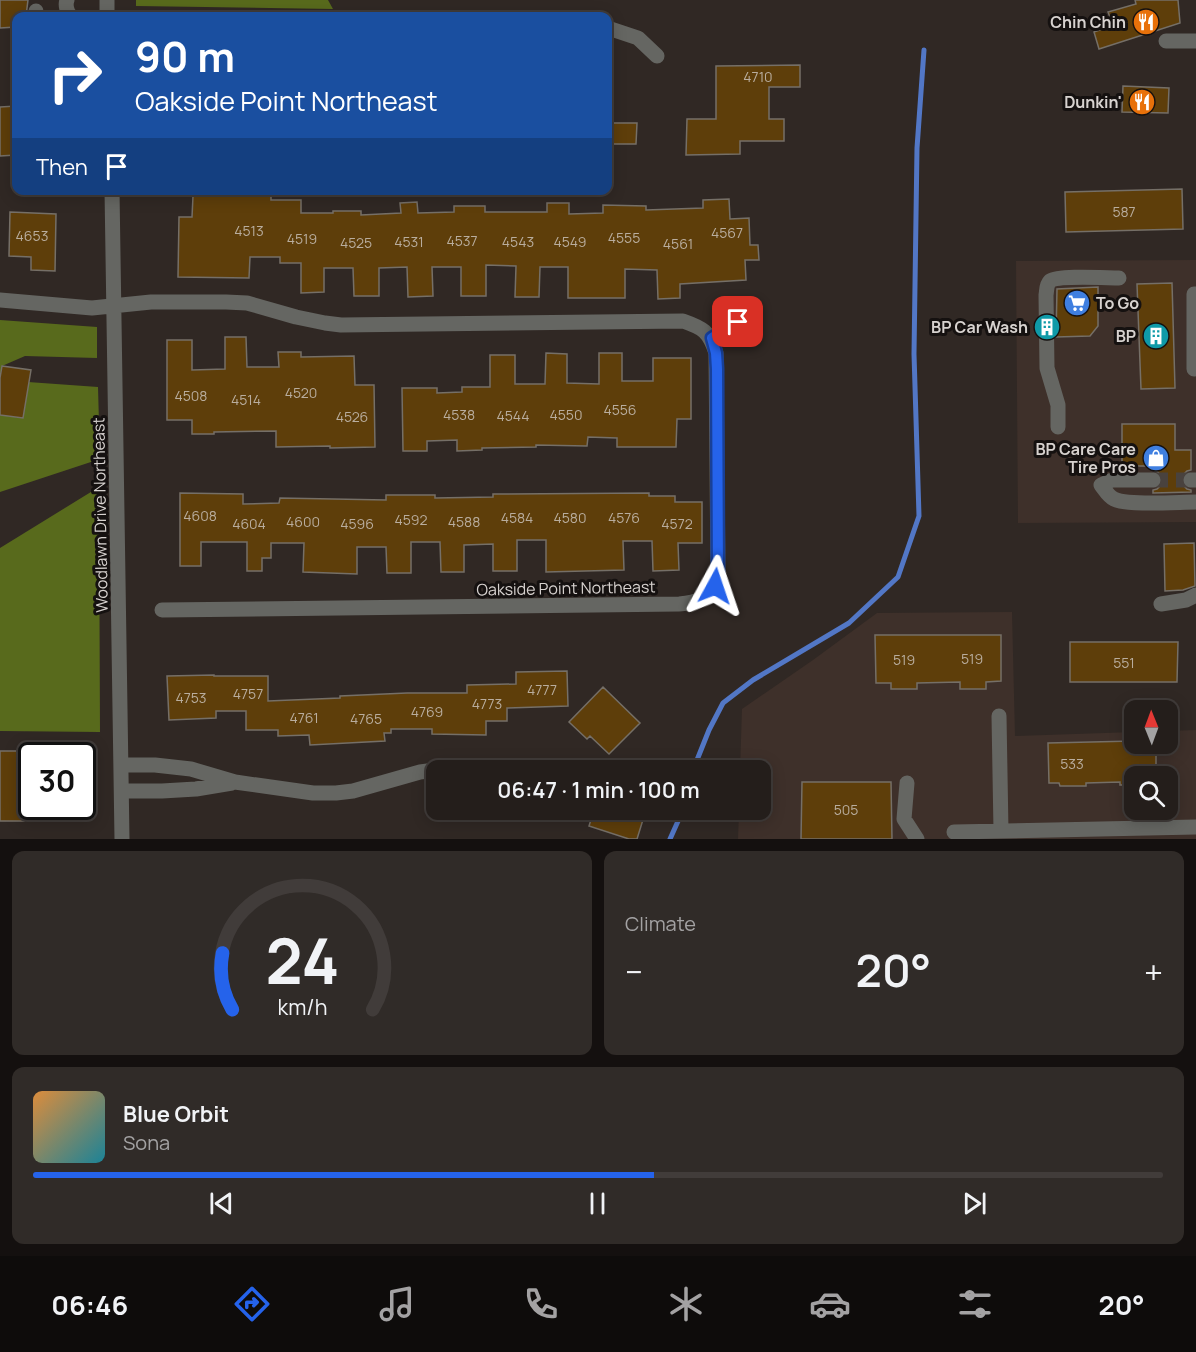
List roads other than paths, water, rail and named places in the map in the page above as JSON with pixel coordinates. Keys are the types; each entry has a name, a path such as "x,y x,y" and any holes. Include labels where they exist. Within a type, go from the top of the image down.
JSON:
{"street":[{"path":"612,29 638,38 657,56"},
{"path":"1166,41 1196,41"},
{"name":"Woodlawn Drive Northeast","path":"112,195 122,839"},
{"path":"1058,427 1058,405 1047,368 1047,285 1052,280 1067,278 1119,278"},
{"path":"1195,372 1194,294 1196,294"},
{"path":"0,300 92,308 152,302 246,303 296,317 341,325 683,321 699,327 712,338 738,322"},
{"name":"Oakside Point Northeast","path":"162,610 692,604 702,600 715,586 718,578 716,353 712,338"},
{"path":"1153,480 1112,480 1101,485 1116,500 1196,502"},
{"path":"1161,604 1196,596"},
{"path":"999,716 1001,831"},
{"path":"122,765 155,765 191,769 235,782 313,793 353,791 426,772"},
{"path":"122,791 196,789 235,782"},
{"path":"907,783 904,819 917,839"},
{"path":"954,832 1196,827"}],"waterway":[{"path":"697,760 723,703 753,680 849,623 898,577 919,516 914,354 917,148 924,50"},
{"path":"670,839 679,820"}],"tunnel":[{"path":"1153,480 1191,480"}],"place":[{"name":"Chin Chin","path":"1146,22"},
{"name":"Dunkin'","path":"1142,102"},
{"name":"To Go","path":"1077,303"},
{"name":"BP Car Wash","path":"1047,327"},
{"name":"BP","path":"1156,336"},
{"name":"BP Care Care Tire Pros","path":"1156,458"}]}
